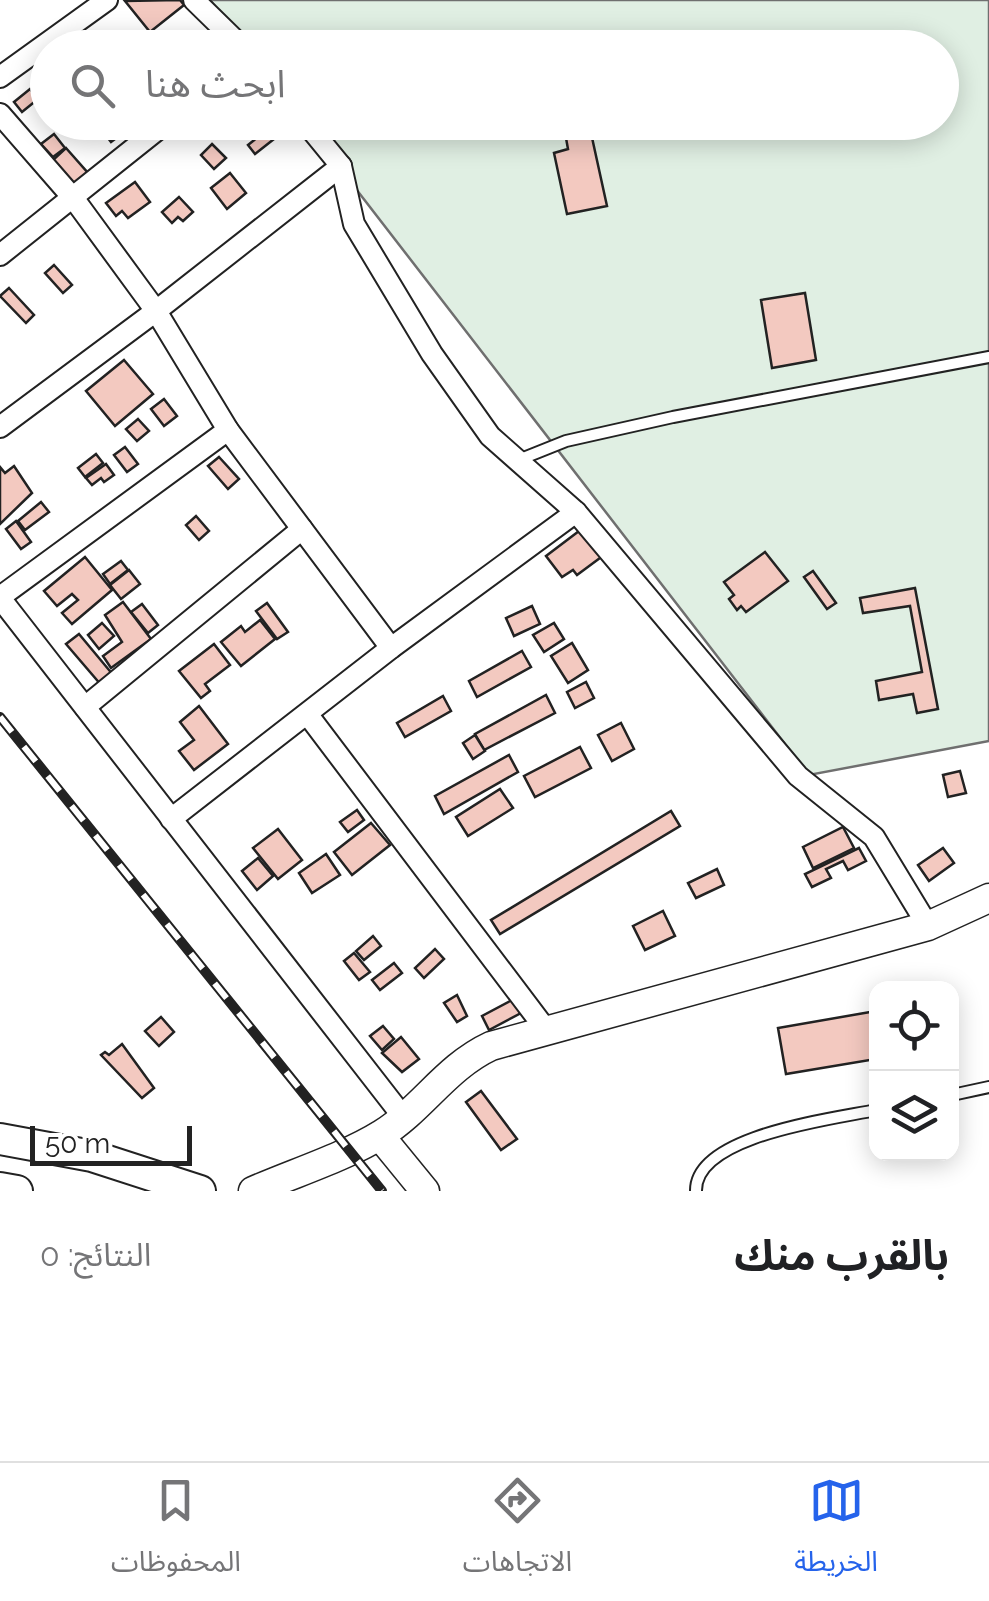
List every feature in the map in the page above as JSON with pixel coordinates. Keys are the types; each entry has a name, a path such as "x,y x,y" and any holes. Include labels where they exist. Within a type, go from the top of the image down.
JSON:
{"main road":[{"path":"0,1139 92,1156 200,1191"},
{"path":"0,1188 17,1191"}],"street":[{"path":"65,30 107,0"},
{"path":"194,0 225,30"},
{"path":"0,77 30,55"},
{"path":"0,114 74,199 156,311 228,430 391,648"},
{"path":"0,255 145,140"},
{"path":"320,140 340,166 354,224 432,354 490,436 576,512 798,776 874,836 928,926"},
{"path":"0,427 340,166"},
{"path":"228,430 0,597 404,1118"},
{"path":"171,819 391,648 576,512"},
{"path":"84,707 302,530"},
{"path":"308,715 547,1031"},
{"path":"253,1191 380,1136 468,1057 491,1046 928,926 989,898"},
{"path":"380,1136 425,1191"}],"lane":[{"path":"515,461 588,436 989,357"},
{"path":"959,1093 989,1087"},
{"path":"696,1191 696,1182 709,1160 742,1141 869,1112"}],"green space":[{"path":"210,0 989,0 989,741 809,775 318,140 959,140 959,30 234,30"}],"building":[{"path":"180,0 184,5 148,30 125,1"},
{"path":"30,89 30,106 22,112 14,102"},
{"path":"59,140 65,148 53,157 41,144"},
{"path":"254,140 273,140 255,154 248,145"},
{"path":"566,140 593,140 607,206 567,214 554,153 568,149"},
{"path":"212,144 226,158 214,169 201,155"},
{"path":"66,148 88,173 74,185 53,160"},
{"path":"230,173 246,193 227,209 211,188"},
{"path":"135,182 150,202 128,218 122,211 116,216 106,203"},
{"path":"179,197 193,212 183,221 178,217 172,223 162,212"},
{"path":"54,265 72,285 63,293 45,273"},
{"path":"9,288 34,315 26,323 0,296"},
{"path":"805,293 816,360 772,368 761,300"},
{"path":"124,360 153,394 115,426 86,391"},
{"path":"164,399 177,416 164,426 151,409"},
{"path":"138,419 149,431 137,441 126,429"},
{"path":"125,447 138,464 127,472 114,455"},
{"path":"96,454 103,463 85,477 78,468"},
{"path":"219,457 239,479 228,489 208,466"},
{"path":"106,464 114,475 92,485 86,478"},
{"path":"14,466 32,493 0,524 0,467 5,473"},
{"path":"41,502 49,512 25,530 18,521"},
{"path":"196,516 209,531 199,540 186,525"},
{"path":"16,521 31,542 21,549 6,529"},
{"path":"583,528 604,555 577,575 573,570 562,577 546,556"},
{"path":"765,552 788,581 746,612 741,606 737,610 729,599 734,595 724,582"},
{"path":"85,557 112,590 72,624 62,613 78,600 72,594 57,606 44,591"},
{"path":"121,561 128,570 110,584 103,574"},
{"path":"129,570 140,584 121,599 110,585"},
{"path":"813,571 836,603 827,609 804,577"},
{"path":"915,588 938,709 917,713 913,694 879,700 876,681 922,672 910,606 863,613 860,598"},
{"path":"123,602 151,639 111,668 103,656 122,642 105,615"},
{"path":"267,603 288,632 277,639 256,611"},
{"path":"142,604 158,625 148,633 131,612"},
{"path":"532,606 540,624 514,636 506,618"},
{"path":"260,620 275,639 241,666 221,642 241,626 245,632"},
{"path":"102,623 114,636 99,649 88,635"},
{"path":"554,623 564,639 544,652 533,635"},
{"path":"79,634 114,676 102,686 66,644"},
{"path":"572,643 588,670 568,683 551,656"},
{"path":"214,644 230,665 205,684 210,691 201,698 179,671"},
{"path":"522,651 531,667 477,697 469,681"},
{"path":"586,682 594,698 575,708 567,692"},
{"path":"546,695 555,713 484,750 475,734"},
{"path":"443,696 451,711 405,737 397,723"},
{"path":"199,706 228,744 194,770 179,751 194,740 180,722"},
{"path":"621,723 634,749 612,761 598,735"},
{"path":"475,735 485,751 473,759 463,743"},
{"path":"580,747 591,768 535,797 524,776"},
{"path":"509,755 518,772 444,814 435,796"},
{"path":"960,771 966,793 948,797 943,775"},
{"path":"500,789 513,808 468,836 456,817"},
{"path":"357,810 364,820 348,832 340,822"},
{"path":"671,811 680,826 500,934 491,920"},
{"path":"371,823 390,845 352,875 334,852"},
{"path":"843,827 854,848 813,868 803,847"},
{"path":"278,829 302,860 278,879 253,848"},
{"path":"859,848 866,861 848,870 843,861 826,869 831,878 812,887 805,874"},
{"path":"943,848 954,863 929,881 918,865"},
{"path":"326,854 340,875 312,893 299,873"},
{"path":"258,858 273,876 257,890 242,871"},
{"path":"717,869 724,885 696,898 688,883"},
{"path":"663,911 675,936 645,950 633,926"},
{"path":"373,936 381,946 364,960 356,951"},
{"path":"435,949 444,959 424,978 415,968"},
{"path":"354,953 370,972 359,980 344,961"},
{"path":"394,963 402,973 380,990 372,980"},
{"path":"457,995 467,1016 457,1022 444,1003"},
{"path":"514,999 521,1013 489,1030 482,1016"},
{"path":"869,1012 869,1060 786,1074 778,1028"},
{"path":"161,1017 174,1032 159,1046 145,1031"},
{"path":"383,1026 394,1039 382,1050 370,1036"},
{"path":"401,1037 419,1059 402,1072 382,1053"},
{"path":"122,1044 154,1088 142,1098 101,1055 109,1055"},
{"path":"481,1091 517,1139 501,1150 466,1102"}],"railway":[{"path":"0,717 382,1191"}]}
